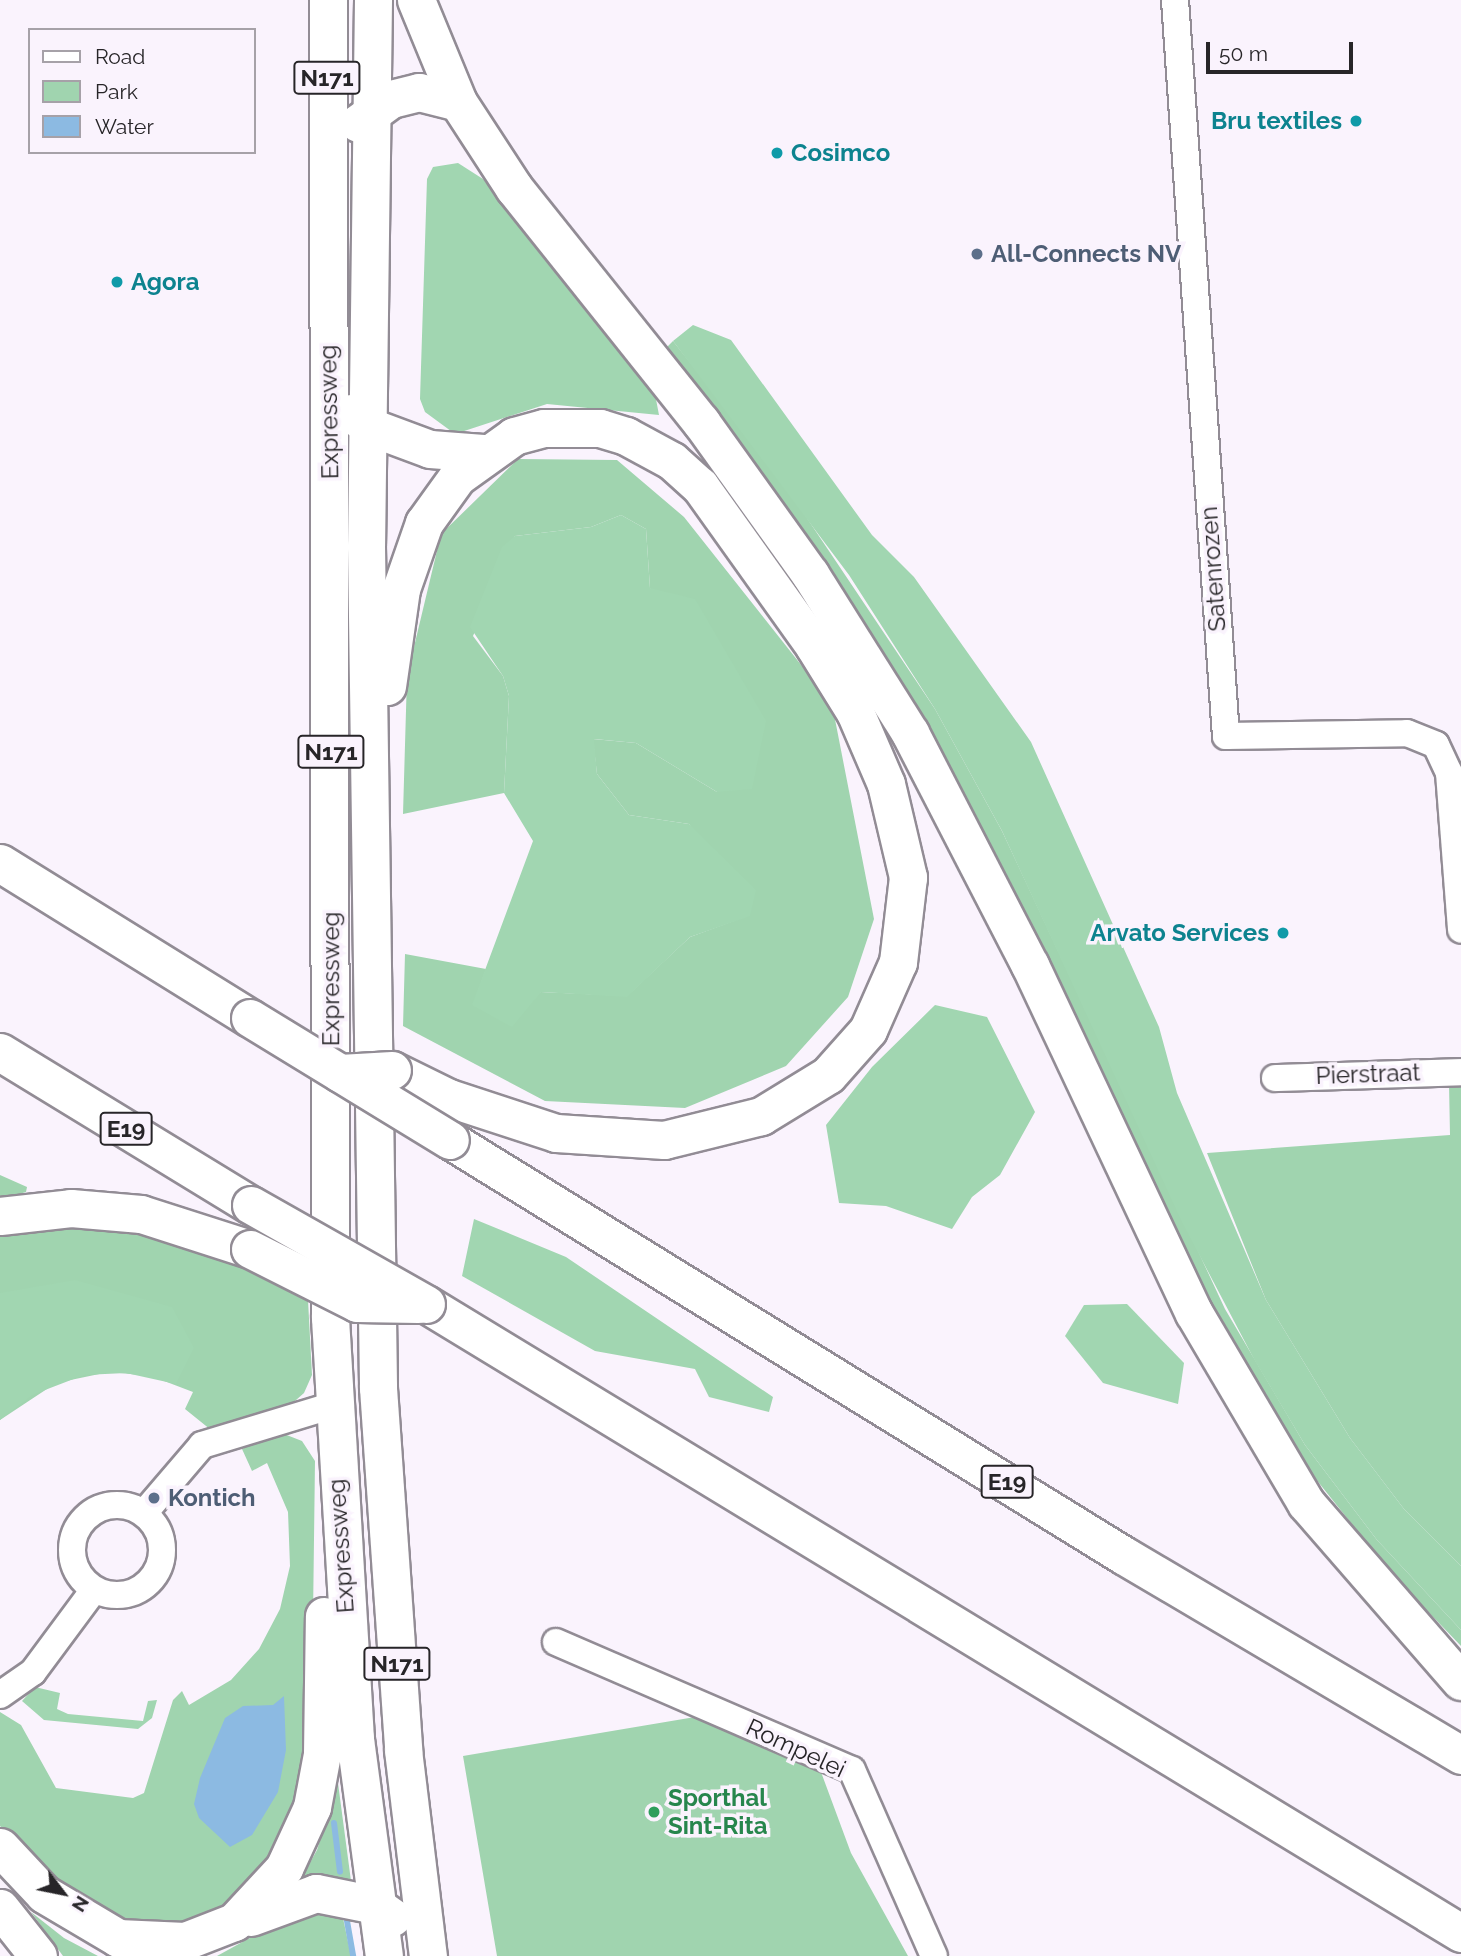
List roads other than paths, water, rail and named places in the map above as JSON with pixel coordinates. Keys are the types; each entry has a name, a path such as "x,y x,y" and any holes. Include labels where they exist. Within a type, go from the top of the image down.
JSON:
{"highway":[{"name":"Expressweg","path":"328,0 326,157 334,1405 340,1541 375,1905 384,1956"},
{"name":"Expressweg","path":"373,0 368,426 378,1388 402,1750 426,1948"},
{"path":"416,0 458,102 514,188 701,422 810,574 910,733 966,837 1194,1313 1271,1446 1366,1579 1461,1681"},
{"path":"326,157 372,111 419,92 458,102"},
{"path":"329,394 368,426 430,449 483,453 544,428 600,428 650,447 700,486 746,543 855,712 899,828 907,919 898,962 867,1030 828,1075 761,1116 664,1140 604,1139 556,1133 449,1098 392,1070 340,1073"},
{"path":"371,829 401,589 424,523 483,453"},
{"name":"E19","path":"0,863 1123,1555 1461,1755"},
{"name":"E19","path":"0,1052 251,1205 426,1304 1461,1933"},
{"path":"0,1216 71,1208 141,1214 250,1249 357,1303 426,1304"},
{"path":"334,1405 378,1388"},
{"path":"234,1922 284,1868 312,1807 322,1754 325,1575 340,1541"},
{"path":"0,1847 44,1894 118,1938 185,1941 316,1893 375,1905 426,1948"},
{"path":"0,1908 38,1956"}],"street":[{"name":"Satenrozen","path":"1175,0 1226,736 1407,733 1436,744 1450,773 1461,930"},
{"name":"Pierstraat","path":"1275,1078 1461,1072"},
{"path":"144,1513 202,1444 334,1405"},
{"path":"113,1504 144,1513 160,1534 163,1554 156,1575 131,1594 94,1590 72,1558 78,1526 113,1504"},
{"path":"0,1695 33,1672 94,1590"},
{"name":"Rompelei","path":"556,1643 852,1770 934,1956"}],"water":[{"path":"284,1696 286,1750 278,1792 252,1835 230,1847 199,1818 194,1804 200,1778 225,1718 243,1706 273,1705"}],"waterway":[{"path":"334,1823 340,1872"},
{"path":"347,1921 353,1956"}],"place":[{"name":"Bru textiles","path":"1356,121"},
{"name":"Cosimco","path":"777,153"},
{"name":"All-Connects NV","path":"977,254"},
{"name":"Agora","path":"117,282"},
{"name":"Arvato Services","path":"1283,933"},
{"name":"Kontich","path":"154,1498"},
{"name":"Sporthal Sint-Rita","path":"654,1812"}]}
